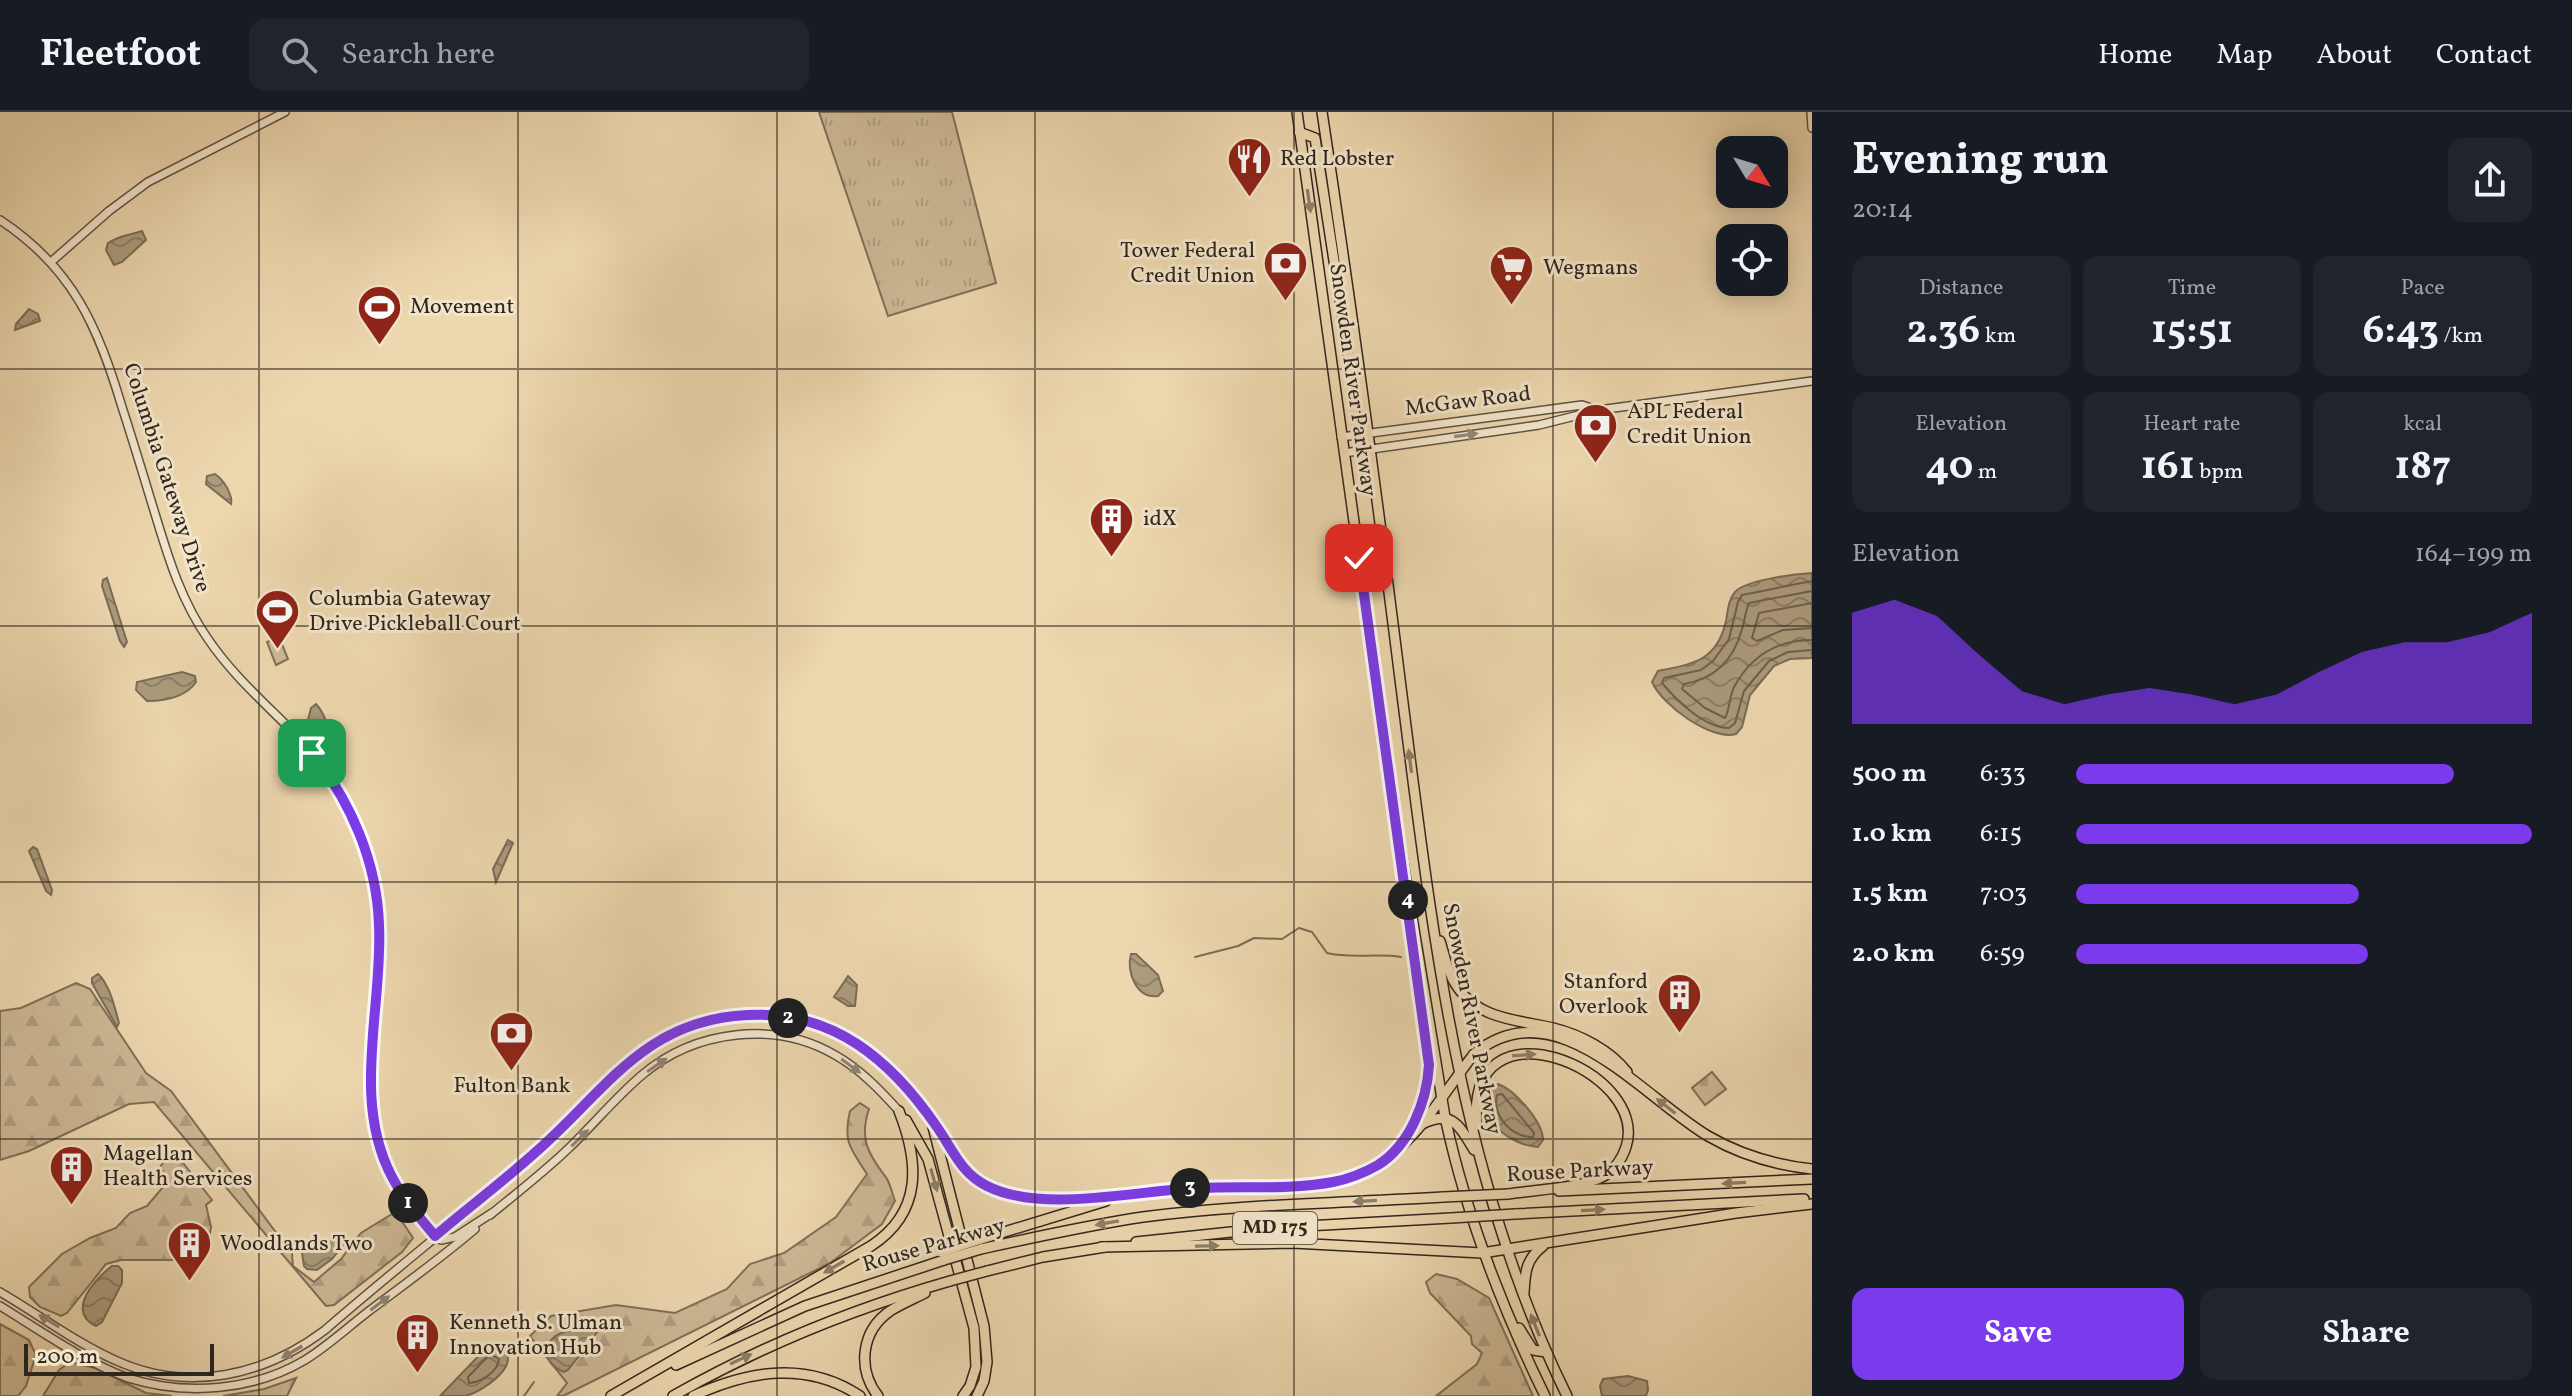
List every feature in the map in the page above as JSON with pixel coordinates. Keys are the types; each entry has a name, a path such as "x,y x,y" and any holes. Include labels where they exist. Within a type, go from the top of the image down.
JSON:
{"main road":[{"name":"Snowden River Parkway","path":"1297,112 1407,892 1445,1117 1455,1163 1482,1253 1545,1396"},
{"name":"Snowden River Parkway","path":"1322,112 1364,403 1428,893 1459,1072 1480,1160 1507,1251 1524,1299 1567,1396"},
{"path":"1299,132 1315,138 1350,364 1364,403"},
{"path":"1393,1153 1421,1107 1429,1065 1407,892"},
{"path":"1428,893 1452,977 1466,997 1494,1016 1565,1031 1594,1045 1620,1063 1634,1081"},
{"path":"925,1110 965,1170 995,1190 1021,1196 1055,1199 1334,1182 1367,1171 1393,1153 1474,1054 1495,1039 1509,1034 1535,1032 1576,1044 1634,1081 1690,1125 1723,1144 1770,1162 1812,1169"},
{"path":"1480,1160 1476,1093 1487,1072 1509,1056 1539,1054 1566,1063 1604,1085 1620,1103 1628,1121 1629,1134 1625,1151 1603,1177 1508,1194"},
{"path":"925,1110 935,1134 984,1326 987,1362 984,1381 977,1396"},
{"path":"613,1396 871,1246 889,1232 909,1199 914,1172 911,1146 899,1111"},
{"path":"899,1111 912,1127 928,1159 974,1328 976,1367 963,1396"},
{"path":"1418,1126 1445,1117 1460,1128 1480,1160"},
{"name":"Rouse Parkway","path":"613,1396 760,1325 942,1256 980,1245 1144,1217 1267,1206 1812,1179"},
{"path":"980,1245 1075,1209 1149,1192"},
{"path":"1101,1247 1293,1243 1482,1253 1812,1202"},
{"name":"Rouse Parkway","path":"673,1396 731,1363 816,1325 887,1299 1043,1257 1101,1247 1269,1228 1812,1202"},
{"path":"1524,1299 1526,1266 1535,1252 1546,1244"},
{"path":"1491,1275 1527,1344 1533,1350 1546,1352"},
{"path":"878,1396 868,1379 864,1361 867,1340 875,1325 890,1311 950,1281"},
{"path":"693,1396 738,1377 783,1373 826,1379 860,1396"}],"street":[{"path":"51,262 109,211 148,182 285,112"},
{"path":"1811,112 1812,128"},
{"name":"Columbia Gateway Drive","path":"0,220 51,262 75,292 99,337 173,573 207,639 243,683 325,769 349,809 373,878 379,925 370,1080 376,1130 390,1174 435,1236"},
{"name":"McGaw Road","path":"1344,453 1539,425 1599,410 1812,381"},
{"name":"McGaw Road","path":"1341,437 1582,405 1599,410"},
{"path":"0,1292 117,1361 154,1373 212,1378 240,1373 297,1350 325,1330 538,1151 630,1060 675,1032 711,1020 741,1015 774,1015 828,1028 856,1042 883,1062 925,1110"},
{"path":"0,1306 96,1363 130,1379 194,1390 243,1385 286,1370 319,1351 450,1250 551,1165 642,1075 685,1048 718,1038 768,1034 791,1038 821,1047 856,1069 899,1111"},
{"path":"435,1236 441,1240 451,1239 492,1213"}],"green space":[{"path":"819,112 952,112 996,283 888,316"},
{"name":"Columbia Gateway Drive Pickleball Court","path":"279,637 288,659 276,665 267,642"},
{"path":"76,983 90,989 146,1073 171,1091 292,1254 293,1266 314,1282 341,1259 361,1233 392,1214 413,1238 402,1252 334,1305 326,1306 154,1102 129,1104 29,1151 0,1160 0,1011 21,1008"},
{"path":"1712,1072 1726,1089 1705,1105 1692,1088"},
{"path":"860,1103 869,1109 865,1129 867,1145 888,1181 895,1201 882,1224 830,1263 563,1396 557,1396 567,1383 530,1336 551,1316 616,1305 675,1313 727,1289 750,1264 784,1253 836,1217 867,1174 852,1151 847,1130 850,1111"},
{"path":"173,1150 212,1200 206,1205 211,1227 208,1245 185,1260 121,1260 106,1264 67,1313 61,1316 40,1307 30,1297 29,1287 62,1254 116,1228 130,1213 147,1206 164,1186 160,1167"},
{"path":"1436,1274 1457,1279 1489,1298 1533,1396 1436,1396 1477,1364 1482,1353 1472,1344 1471,1336 1430,1293 1426,1282"},
{"path":"0,1324 29,1340 36,1355 26,1386 18,1396 0,1396"},
{"path":"70,1362 95,1368 146,1393 172,1396 43,1396 59,1370"},
{"path":"296,1378 287,1396 223,1396 264,1389"}],"water":[{"path":"142,231 146,240 122,262 114,265 106,250 108,243"},
{"path":"29,309 38,314 40,321 15,330 16,324"},
{"path":"215,474 227,488 231,504 206,484 207,476"},
{"path":"1812,573 1812,658 1790,659 1774,666 1750,695 1742,727 1736,734 1726,735 1701,727 1676,710 1657,691 1652,682 1658,671 1693,663 1710,653 1722,634 1735,592 1760,581"},
{"path":"107,578 127,642 124,647 102,586"},
{"path":"182,672 195,676 196,682 180,695 147,701 136,690 137,682"},
{"path":"316,704 328,728 333,744 330,748 318,738 308,720 311,708"},
{"path":"508,840 513,843 496,882 493,869"},
{"path":"33,847 37,849 52,890 51,895 46,891 29,851"},
{"path":"1131,954 1136,954 1158,975 1163,991 1158,996 1144,993 1134,982 1130,961"},
{"path":"98,974 111,996 119,1023 117,1027 92,983 92,978"},
{"path":"848,976 857,985 855,1006 848,1006 834,997"},
{"path":"1498,1084 1512,1093 1533,1116 1542,1133 1543,1140 1538,1147 1517,1142 1493,1121 1487,1101 1490,1090"},
{"path":"341,1236 348,1239 332,1259 317,1270 304,1266 302,1253 306,1249"},
{"path":"112,1266 122,1270 122,1283 102,1322 96,1326 87,1320 83,1304 91,1287"},
{"path":"596,1328 598,1331 568,1370 564,1372 551,1364 548,1346 556,1336 571,1330"},
{"path":"490,1344 502,1349 508,1356 502,1372 474,1393 440,1396"},
{"path":"1628,1376 1647,1381 1646,1396 1602,1396 1600,1386 1603,1379"}],"waterway":[{"path":"1195,957 1238,946 1254,938 1282,939 1299,928 1312,932 1327,953 1401,957"},
{"path":"524,1396 534,1382"}],"place":[{"name":"Red Lobster","path":"1249,198"},
{"name":"Tower Federal Credit Union","path":"1286,303"},
{"name":"Wegmans","path":"1512,307"},
{"name":"Movement","path":"379,346"},
{"name":"APL Federal Credit Union","path":"1596,464"},
{"name":"idX","path":"1112,558"},
{"name":"Columbia Gateway Drive Pickleball Court","path":"278,651"},
{"name":"Stanford Overlook","path":"1679,1034"},
{"name":"Fulton Bank","path":"512,1072"},
{"name":"Magellan Health Services","path":"72,1206"},
{"name":"Woodlands Two","path":"189,1283"},
{"name":"Kenneth S. Ulman Innovation Hub","path":"418,1375"}],"route":[{"path":"312,753 349,809 367,854 377,900 379,947 370,1080 376,1130 390,1174 435,1236 538,1151 642,1050 693,1025 751,1014 798,1019 828,1028 869,1051 916,1098 965,1170 985,1185 1008,1194 1075,1198 1197,1188 1334,1182 1367,1171 1393,1153 1421,1107 1429,1065 1359,558"}]}
